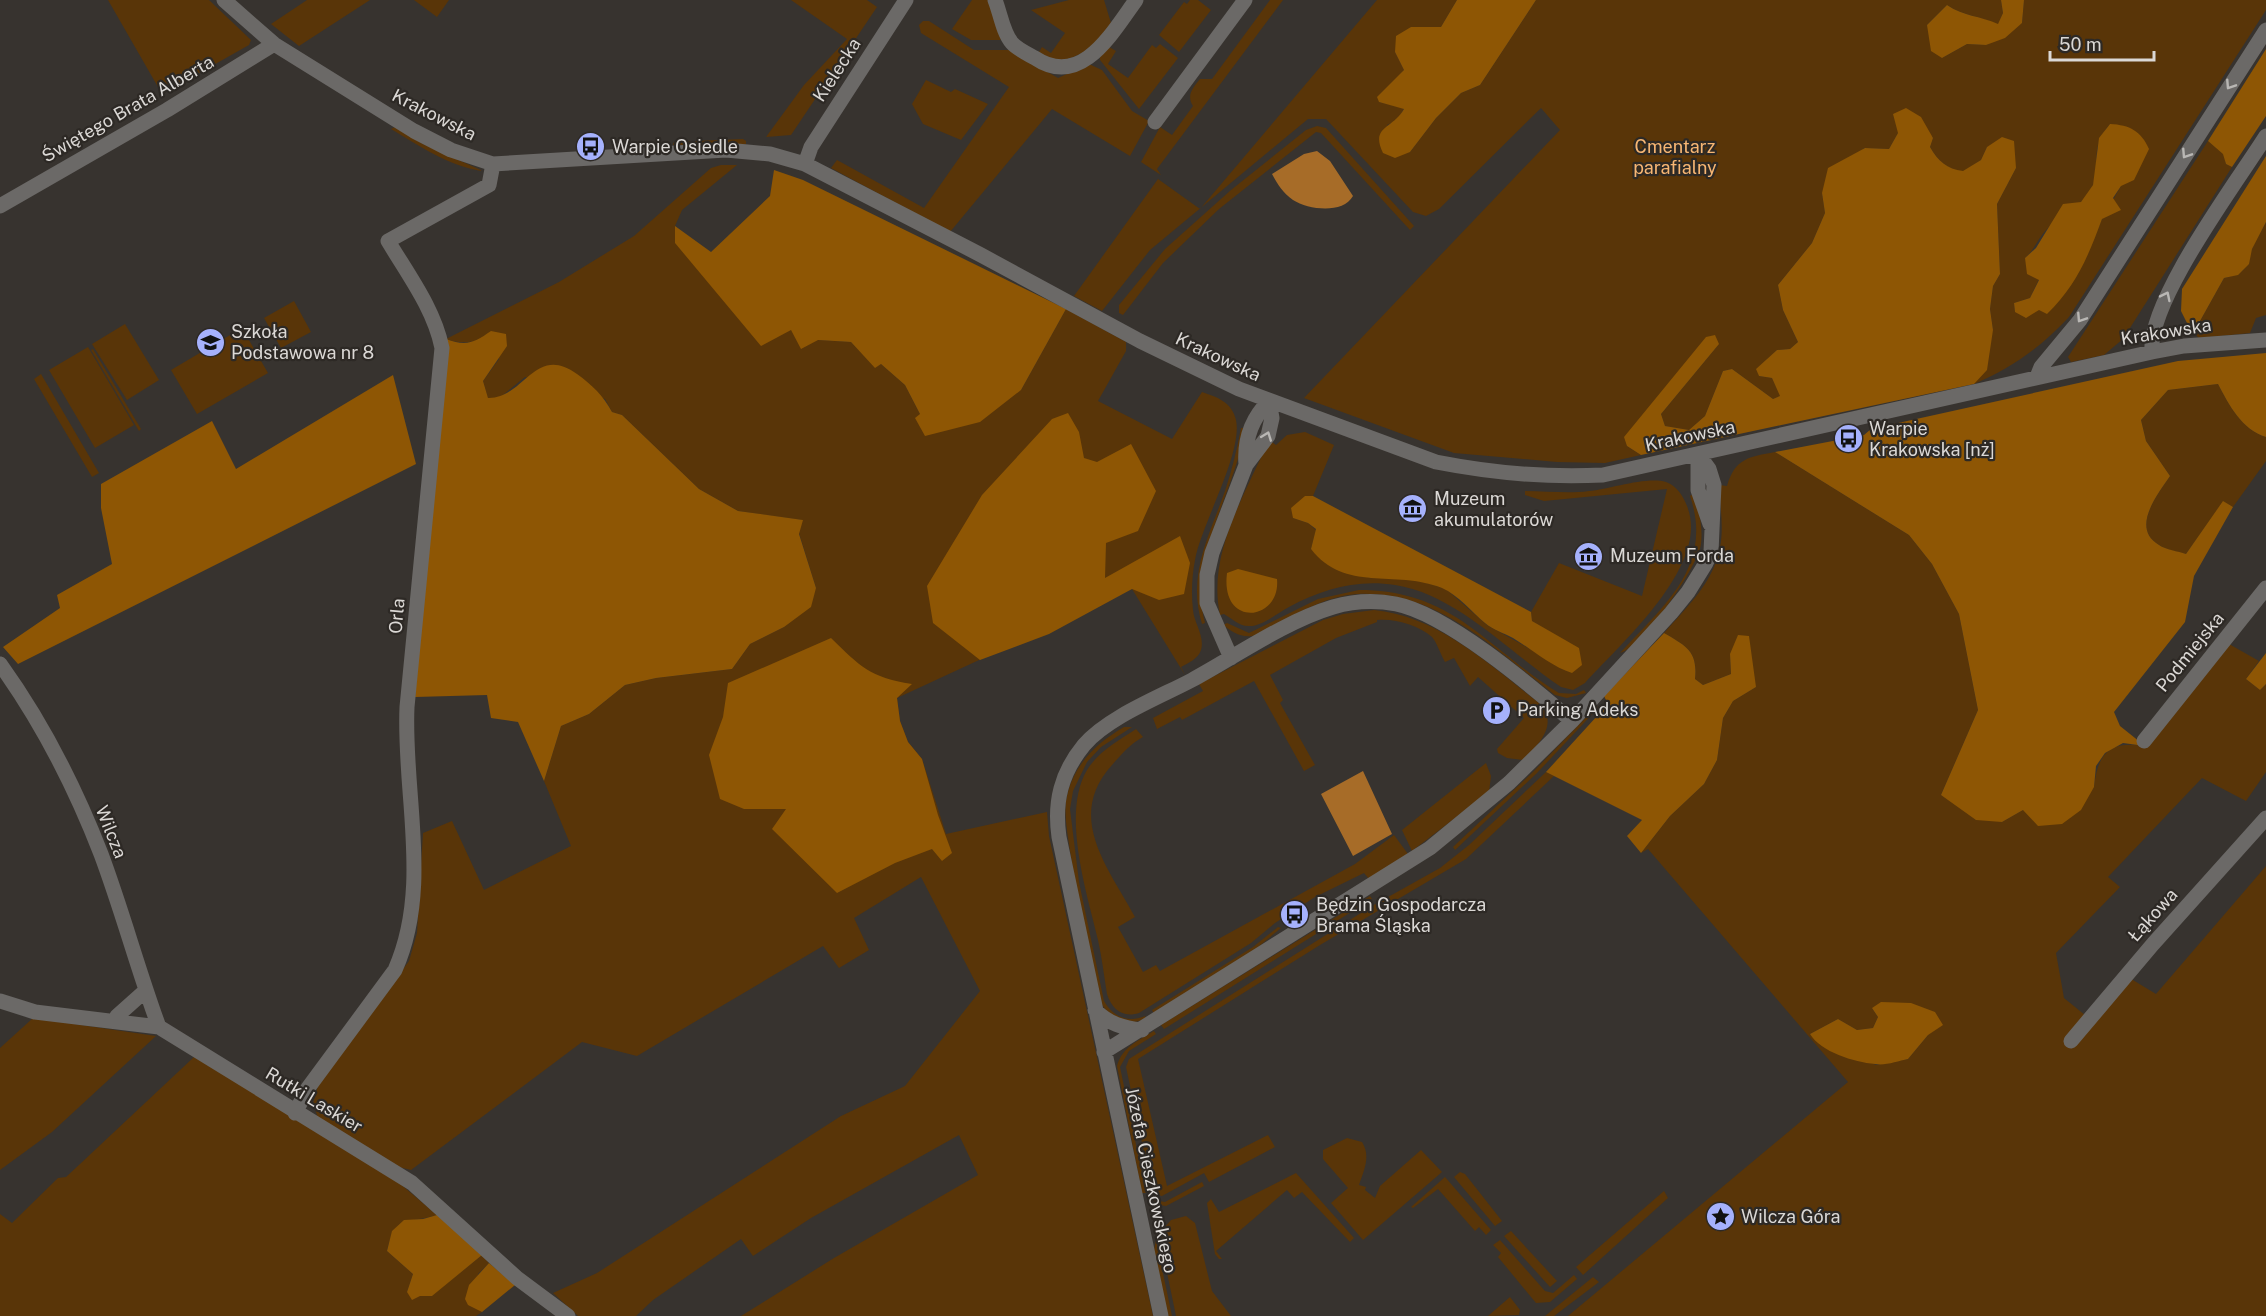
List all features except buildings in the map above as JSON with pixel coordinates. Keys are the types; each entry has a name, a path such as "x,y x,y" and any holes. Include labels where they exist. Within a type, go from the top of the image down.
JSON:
{"street":[{"name":"Krakowska","path":"224,0 274,44 414,131 451,150 493,164 726,150 770,154 805,164 1140,341 1239,389 1436,462 1520,474 1561,477 1603,475 2152,352 2184,346 2266,340"},
{"name":"Kielecka","path":"805,164 811,147 906,0"},
{"path":"995,0 1012,43 1046,66 1057,69 1092,56 1137,0"},
{"path":"1155,122 1245,0"},
{"path":"2037,377 2041,368 2080,320 2266,30"},
{"name":"Świętego Brata Alberta","path":"0,206 167,110 274,44"},
{"path":"2152,352 2152,336 2166,295 2266,136"},
{"name":"Orla","path":"295,1113 308,1088 395,970 405,948 415,871 406,737 407,707 442,348 437,326 427,305 388,242 489,185 493,164"},
{"path":"1231,658 1207,603 1207,575 1212,553 1246,465 1268,436 1272,418 1269,401"},
{"path":"1104,1052 1430,848 1509,783 1572,721 1688,592 1711,552 1714,484 1709,469 1698,454"},
{"name":"Podmiejska","path":"2144,741 2266,588"},
{"name":"Józefa Cieszkowskiego","path":"1161,1316 1057,825 1057,804 1064,776 1077,754 1099,731 1293,625 1332,608 1364,602 1398,604 1437,619 1522,680 1572,721"},
{"name":"Wilcza","path":"0,664 27,701 78,800 101,854 159,1028"},
{"name":"Łąkowa","path":"2072,1041 2153,944 2266,818"},
{"path":"115,1021 117,1016 146,991"},
{"name":"Rutki Laskier","path":"0,1001 36,1011 159,1028 412,1184 508,1271 568,1316"},
{"path":"1095,1010 1110,1022 1142,1030"}],"green space":[{"path":"108,0 209,0 251,40 249,45 162,94"},
{"path":"307,0 370,0 299,46 271,24"},
{"path":"414,0 449,0 437,17"},
{"path":"791,0 867,0 877,7 791,135 766,137 804,85 847,39"},
{"path":"972,0 988,0 1003,36 1000,40 971,40 952,29"},
{"path":"1069,0 1104,0 1111,23 1100,38 1081,54 1056,62 1039,52 1042,47 1051,53 1065,33 1031,10"},
{"path":"1190,0 1198,0 1211,10 1179,52 1159,35 1184,2 1187,4"},
{"path":"1270,0 1283,0 1157,169 1161,175 1141,162 1160,127 1172,135 1193,106 1190,95 1195,85 1200,79 1212,79"},
{"name":"Cmentarz parafialny","path":"1377,0 1457,0 1441,27 1411,27 1395,52 1404,70 1379,102 1404,108 1398,120 1387,125 1410,152 1436,118 1461,93 1480,85 1536,0 2001,0 2003,13 1998,25 1959,12 1947,5 1927,25 1942,58 1967,44 1986,45 2022,23 2024,0 2266,0 2266,10 2069,317 2025,356 1974,384 1993,330 1990,309 1993,286 2000,274 1997,204 2016,168 1987,147 1981,160 1963,172 1957,171 1944,164 1933,152 1930,147 1933,137 1898,133 1889,149 1864,148 1822,193 1825,213 1812,243 1778,285 1783,310 1798,342 1790,349 1777,350 1757,369 1759,376 1772,378 1781,396 1773,399 1732,369 1723,371 1705,416 1689,430 1665,426 1661,414 1719,344 1627,446 1641,455 1605,463 1557,462 1454,453 1304,398 1560,130 1541,108 1439,209 1426,216 1413,212 1326,119 1308,119 1201,207","holes":["2110,124 2121,186 2102,219 2084,262 2015,312 2014,303 2030,298 2039,279 2025,258 2047,229 2079,204 2089,192 2095,176 2099,141"]},
{"path":"923,21 929,21 974,50 1009,50 1058,78 1089,64 1102,70 1132,111 1149,121 1130,156 1052,109 950,232 831,168 837,160 924,208 1009,87 921,33 919,25"},
{"path":"1160,44 1178,58 1139,109 1100,60 1100,56 1109,47 1116,51 1108,64 1128,78 1152,45 1156,48"},
{"path":"926,80 951,92 955,89 988,104 961,140 923,124 912,104"},
{"path":"1317,126 1326,128 1414,226 1410,230 1321,133 1316,132 1219,209 1163,263 1123,315 1119,313 1119,305 1165,249 1231,190 1306,130"},
{"path":"395,127 423,144 483,171 458,165 435,154 391,129"},
{"path":"743,139 746,144 673,145 674,142"},
{"path":"2208,141 2224,154 2226,164 2232,167 2123,339 2104,355 2071,362 2068,357"},
{"path":"721,165 737,165 682,210 675,226 676,244 791,330 818,340 851,342 875,367 881,364 905,385 920,414 1021,390 1066,309 1126,342 1126,351 1098,401 1172,439 1202,392 1223,401 1234,414 1236,434 1228,470 1195,560 1192,604 1202,645 1198,656 1181,667 1185,675 1132,589 897,698 900,721 908,742 922,759 946,834 1047,812 1049,836 1153,1316 741,1316 834,1258 978,1175 959,1135 811,1218 753,1256 741,1239 653,1300 636,1316 578,1316 553,1293 597,1273 841,1116 905,1086 980,991 921,877 854,918 869,950 839,968 823,946 637,1056 582,1042 411,1170 391,1165 318,1118 313,1103 318,1086 409,961 417,933 423,833 452,821 484,890 571,846 544,781 561,726 589,714 625,685 656,678 732,669 750,644 784,627 816,588 799,533 802,520 738,511 699,489 622,415 612,412 605,399 525,377 498,399 488,399 483,381 499,359 485,335 479,341 459,342 446,339 559,282 634,236 711,168"},
{"path":"1158,179 1200,209 1150,250 1102,311 1074,296"},
{"path":"2266,222 2266,315 2256,318 2250,333 2199,338 2190,329 2200,321 2224,278 2244,269"},
{"path":"294,301 311,332 281,348 264,318"},
{"path":"125,324 159,380 127,400 92,344"},
{"path":"242,328 268,373 197,414 171,370"},
{"path":"88,347 134,425 95,448 49,370"},
{"path":"93,349 141,429 139,431 91,350"},
{"path":"41,374 99,473 92,477 34,379"},
{"path":"2218,384 2243,423 2257,434 2266,437 2266,461 2233,507 2223,502 2186,554 2169,550 2151,538 2147,530 2149,511 2170,476 2146,441 2141,420 2168,390"},
{"path":"1241,428 1245,428 1240,452 1207,549 1202,574 1201,598 1205,623 1202,624 1198,606 1198,572 1230,475"},
{"path":"1305,432 1334,445 1313,496 1305,496 1293,518 1308,523 1316,530 1311,549 1369,578 1418,580 1446,589 1487,625 1530,649 1548,631 1532,621 1531,612 1559,563 1642,596 1667,489 1544,501 1525,495 1525,491 1581,492 1639,482 1666,482 1679,492 1687,506 1691,529 1686,553 1675,577 1658,602 1585,683 1573,690 1561,687 1461,612 1418,591 1395,585 1367,583 1340,587 1314,595 1259,624 1241,625 1224,614 1220,615 1217,592 1223,547 1269,440 1276,445 1287,435"},
{"path":"1775,452 1909,535 1932,564 1959,614 1978,710 1941,795 2002,822 2023,810 2094,787 2103,757 2123,745 2145,746 2229,644 2259,661 2246,679 2260,690 2266,684 2266,772 2246,801 2202,778 2108,877 2120,887 2056,953 2064,998 2091,1020 2128,977 2156,994 2266,866 2266,1316 1568,1316 1848,1082 1648,849 1641,853 1670,816 1704,784 1717,760 1723,718 1733,701 1756,687 1730,654 1731,674 1703,685 1695,679 1695,662 1689,650 1664,633 1706,583 1717,560 1722,532 1719,485 1727,486 1734,470 1744,460","holes":["1872,1008 1928,1035 1908,1059 1876,1065 1810,1034 1838,1019 1857,1030 1873,1028 1878,1017"]},
{"path":"1693,494 1699,512 1701,531 1698,555 1680,587 1655,622 1630,648 1620,653 1668,601 1690,564 1695,543 1696,521 1690,496"},
{"path":"1359,590 1392,593 1420,600 1445,611 1559,693 1576,694 1584,690 1586,693 1567,698 1555,695 1464,626 1413,601 1386,595 1357,594 1327,600 1252,636 1240,635 1223,625 1227,623 1249,633 1318,599"},
{"path":"1374,610 1397,614 1441,632 1482,658 1539,703 1545,711 1547,726 1535,748 1523,760 1507,758 1498,753 1497,749 1524,718 1478,677 1470,686 1454,658 1445,662 1434,639 1427,633 1406,623 1391,620 1377,620 1377,622 1336,638 1270,675 1283,700 1280,703 1315,765 1304,771 1254,681 1182,720 1180,717 1157,729 1153,718 1203,691 1199,684 1323,620 1343,614"},
{"path":"1597,706 1598,708 1537,773 1455,850 1453,847 1534,771"},
{"path":"1124,727 1132,727 1101,747 1087,762 1073,791 1070,809 1079,882 1104,1001 1116,1015 1127,1019 1145,1016 1146,1018 1133,1022 1120,1020 1108,1012 1100,1001 1073,870 1066,813 1069,788 1079,767 1094,749"},
{"path":"1136,729 1143,737 1123,753 1098,784 1092,804 1092,823 1103,861 1135,917 1118,927 1143,972 1156,965 1160,971 1355,864 1394,835 1408,854 1369,879 1364,873 1315,897 1275,923 1251,943 1139,1013 1123,1013 1115,1008 1107,994 1079,854 1076,809 1080,788 1092,763 1109,747"},
{"path":"1486,763 1491,776 1489,792 1412,851 1402,830"},
{"path":"1546,772 1554,776 1466,859 1320,945 1138,1059 1167,1186 1268,1135 1275,1147 1209,1182 1204,1173 1162,1196 1153,1194 1126,1067 1129,1059 1372,906 1440,868 1469,845"},
{"path":"1370,896 1372,899 1164,1029 1161,1025"},
{"path":"1278,927 1281,928 1252,952 1154,1014 1152,1010 1253,947"},
{"path":"33,1018 156,1036 52,1132 0,1170 0,1048"},
{"path":"1154,1031 1156,1034 1129,1051 1120,1067 1146,1193 1142,1193 1117,1066 1119,1059 1127,1049"},
{"path":"194,1057 385,1171 437,1215 399,1225 387,1251 413,1274 407,1292 432,1295 482,1255 489,1263 478,1274 477,1308 482,1312 476,1316 0,1316 0,1214 12,1223 58,1178 66,1177"},
{"path":"1347,1138 1362,1142 1365,1147 1366,1163 1359,1185 1366,1187 1365,1190 1375,1198 1380,1186 1421,1150 1442,1172 1363,1240 1331,1203 1348,1188 1323,1159 1323,1150"},
{"path":"1460,1172 1465,1174 1502,1221 1495,1226 1454,1177"},
{"path":"1296,1173 1354,1238 1350,1242 1302,1192 1294,1198 1287,1190 1216,1251 1222,1259 1219,1259 1215,1254 1207,1203 1211,1199 1219,1212"},
{"path":"1445,1177 1491,1230 1486,1235 1479,1227 1475,1231 1438,1189 1413,1208 1411,1207"},
{"path":"1202,1182 1204,1186 1166,1206 1153,1204 1155,1200 1165,1202"},
{"path":"1664,1191 1668,1198 1583,1275 1576,1267"},
{"path":"1186,1216 1195,1223 1212,1291 1231,1316 1176,1316 1159,1234 1171,1220"},
{"path":"1511,1231 1557,1281 1550,1287 1504,1236"},
{"path":"1156,1240 1172,1316 1168,1316 1154,1250"},
{"path":"1500,1240 1545,1291 1553,1293 1574,1275 1577,1279 1550,1302 1536,1303 1498,1257 1501,1253 1493,1245"},
{"path":"1593,1277 1599,1282 1554,1316 1545,1316"},
{"path":"1510,1297 1520,1310 1519,1315 1488,1316"}],"shaded area":[{"path":"1457,0 1536,0 1480,85 1461,93 1436,118 1410,152 1395,158 1383,153 1379,138 1381,132 1404,109 1379,102 1377,97 1404,70 1395,52 1396,36 1411,27 1441,27"},
{"path":"2001,0 2024,0 2022,23 2005,38 1986,45 1967,44 1942,58 1931,51 1927,25 1947,5 1998,24 2003,13"},
{"path":"2266,49 2266,116 2232,167 2226,164 2223,154 2208,141"},
{"path":"1906,108 1921,117 1933,138 1930,147 1936,156 1944,164 1957,170 1963,171 1981,160 1987,147 2002,137 2014,141 2016,168 1997,204 2000,274 1993,286 1990,309 1993,330 1987,370 1974,384 1641,455 1627,446 1624,437 1706,337 1715,335 1719,344 1661,414 1665,426 1689,430 1705,416 1723,371 1732,369 1773,399 1780,396 1772,378 1759,376 1756,369 1777,350 1790,349 1798,342 1783,310 1778,285 1812,243 1825,213 1822,193 1828,168 1865,148 1889,149 1898,133 1893,114"},
{"path":"2110,124 2134,130 2149,149 2134,180 2121,186 2113,198 2121,210 2102,219 2086,258 2066,293 2047,314 2039,310 2026,318 2015,312 2014,303 2030,298 2039,280 2027,274 2025,258 2036,248 2063,204 2081,202 2093,185 2099,138"},
{"path":"1317,151 1330,161 1353,196 1342,206 1316,208 1293,200 1284,192 1272,174 1304,154"},
{"path":"2266,156 2266,222 2252,249 2249,264 2238,275 2224,278 2200,321 2190,329 2181,311 2182,289"},
{"path":"774,170 803,180 1066,309 1021,390 980,422 925,436 915,418 920,414 905,385 881,364 875,368 851,342 818,340 801,349 791,330 761,346 675,243 675,226 711,252 770,196"},
{"path":"491,331 506,334 507,346 483,381 488,398 500,396 540,368 550,365 563,366 577,374 597,391 612,412 622,415 699,489 738,511 803,520 799,534 816,588 811,607 784,627 750,644 732,669 656,678 625,685 589,714 561,726 544,781 518,722 491,718 487,695 415,697 446,339 465,343"},
{"path":"2266,353 2266,437 2257,434 2243,423 2218,384 2168,390 2141,420 2146,441 2170,476 2149,511 2147,530 2151,538 2162,547 2186,554 2223,501 2233,507 2194,576 2185,622 2114,712 2120,726 2145,746 2123,743 2105,753 2096,766 2094,787 2081,810 2062,824 2038,826 2023,810 2002,822 1976,820 1941,795 1978,710 1959,614 1932,564 1909,535 1775,452 1864,435 1871,429 2178,361"},
{"path":"393,375 416,464 18,664 3,647 60,608 57,595 112,564 101,508 101,484 212,421 236,469"},
{"path":"1068,413 1079,432 1084,458 1097,462 1131,444 1156,491 1138,531 1106,543 1105,578 1180,536 1190,563 1184,594 1159,600 1132,589 1049,634 980,660 933,623 927,586 982,495 1052,419"},
{"path":"1305,496 1313,496 1531,612 1532,621 1579,648 1582,665 1572,673 1556,666 1513,638 1495,630 1459,599 1442,588 1406,580 1355,576 1324,563 1311,549 1316,529 1308,523 1293,518 1291,508"},
{"path":"1238,569 1277,579 1276,593 1270,604 1251,613 1241,611 1232,603 1227,591 1227,573"},
{"path":"1664,633 1689,650 1695,662 1695,679 1703,685 1731,674 1730,654 1738,635 1749,636 1756,687 1733,701 1723,718 1717,760 1704,784 1670,816 1641,853 1627,836 1642,820 1546,772 1608,704 1604,696"},
{"path":"831,638 858,663 875,674 912,684 897,698 900,721 908,742 922,759 952,853 942,861 932,849 895,863 837,893 772,829 786,809 744,809 720,799 709,755 723,717 728,683"},
{"path":"2266,653 2266,684 2260,690 2246,679"},
{"path":"1363,771 1392,834 1353,856 1321,794"},
{"path":"1881,1002 1911,1003 1935,1012 1943,1025 1928,1035 1908,1059 1883,1064 1858,1061 1839,1055 1822,1046 1810,1034 1838,1019 1857,1030 1873,1028 1878,1017 1872,1008"},
{"path":"437,1215 482,1255 432,1296 420,1296 412,1300 407,1292 413,1274 387,1251 392,1231 404,1220 423,1219"},
{"path":"489,1263 515,1285 482,1312 468,1305 465,1299 469,1285"}],"place":[{"name":"Warpie Osiedle","path":"591,147"},
{"name":"Szkoła Podstawowa nr 8","path":"210,342"},
{"name":"Warpie Krakowska [nż]","path":"1848,439"},
{"name":"Muzeum akumulatorów","path":"1413,509"},
{"name":"Muzeum Forda","path":"1589,556"},
{"name":"Parking Adeks","path":"1496,710"},
{"name":"Będzin Gospodarcza Brama Śląska","path":"1295,915"},
{"name":"Wilcza Góra","path":"1720,1217"}]}
